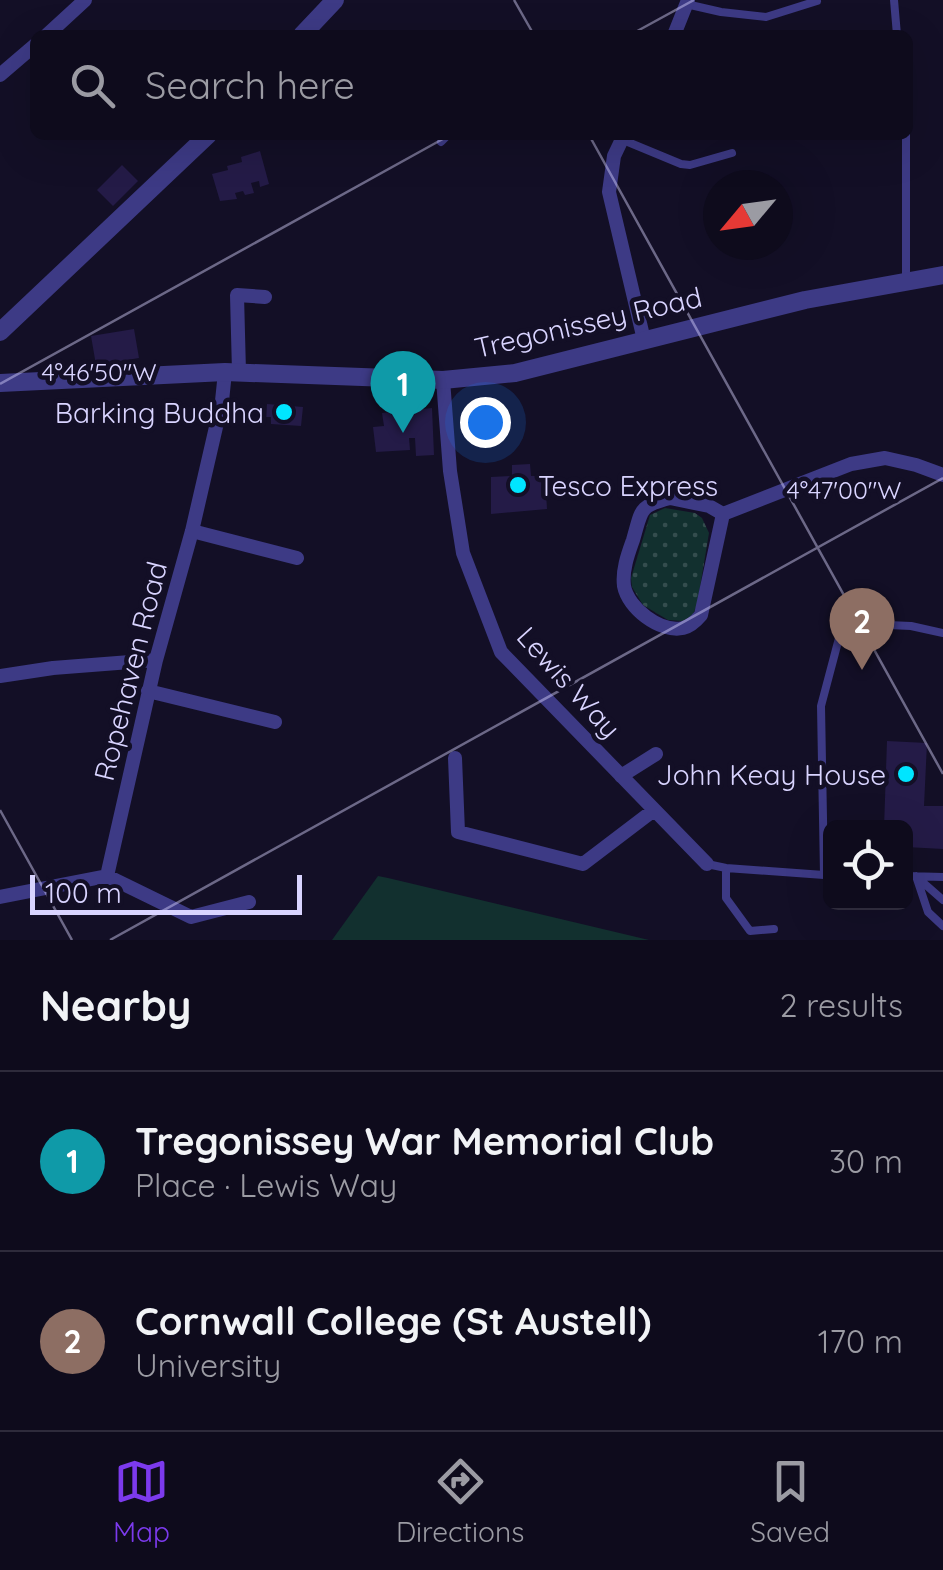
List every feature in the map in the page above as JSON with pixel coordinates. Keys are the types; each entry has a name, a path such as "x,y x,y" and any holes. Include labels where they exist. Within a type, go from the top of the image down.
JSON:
{"street":[{"path":"52,30 85,0"},
{"path":"307,30 335,0"},
{"path":"676,30 687,2"},
{"path":"0,75 30,48"},
{"path":"0,332 203,140"},
{"path":"622,140 614,156 609,192 644,340"},
{"name":"Tregonissey Road","path":"0,383 232,372 443,380 515,373 805,300 943,275"},
{"name":"Ropehaven Road","path":"107,876 148,691 232,372 237,295 266,297"},
{"name":"Lewis Way","path":"443,380 450,471 463,552 501,652 707,864"},
{"path":"724,514 701,614 694,622 684,628 660,625 628,599 625,567 642,510 651,503 670,498 709,506 724,514 851,464 885,458 943,475"},
{"path":"192,531 298,558"},
{"path":"0,676 156,660"},
{"path":"148,691 274,722"},
{"path":"621,776 656,754"},
{"path":"455,758 458,832 583,864 654,810"},
{"path":"0,898 107,876 191,917 250,902"}],"lane":[{"path":"894,0 897,30"},
{"path":"687,2 722,12 766,17 816,1"},
{"path":"629,140 680,164 690,165 732,153"},
{"path":"906,140 906,282"},
{"path":"825,820 821,706 843,623 912,626 943,633"},
{"path":"707,864 823,875"},
{"path":"726,868 726,898 750,932 774,930"},
{"path":"913,876 943,877"},
{"path":"913,878 943,900"},
{"path":"913,880 928,912 943,926"}],"green space":[{"path":"665,508 695,513 709,533 697,605 692,616 682,621 668,620 643,605 632,587 631,578 650,515"},
{"path":"378,876 388,878 649,940 332,940"}],"building":[{"path":"260,151 269,184 260,187 259,181 251,183 254,193 245,195 243,191 235,193 237,199 220,201 212,174 228,170 227,166 242,162 241,157"},
{"path":"122,165 138,181 113,206 97,190"},
{"path":"134,329 139,358 96,365 91,336"},
{"name":"Barking Buddha","path":"267,404 303,407 301,426 271,424 271,417 266,417"},
{"path":"432,408 434,455 416,456 415,438 409,438 410,450 376,452 373,427 384,426 382,413"},
{"name":"Tesco Express","path":"530,464 531,476 545,476 547,509 491,514 491,477 512,476 512,465"},
{"name":"John Keay House","path":"887,741 927,743 924,806 943,806 943,849 913,847 913,820 884,820"}],"place":[{"name":"Barking Buddha","path":"284,412"},
{"name":"Tregonissey War Memorial Club","path":"403,433"},
{"name":"Tesco Express","path":"518,485"},
{"name":"Cornwall College (St Austell)","path":"862,670"},
{"name":"John Keay House","path":"906,774"}]}
